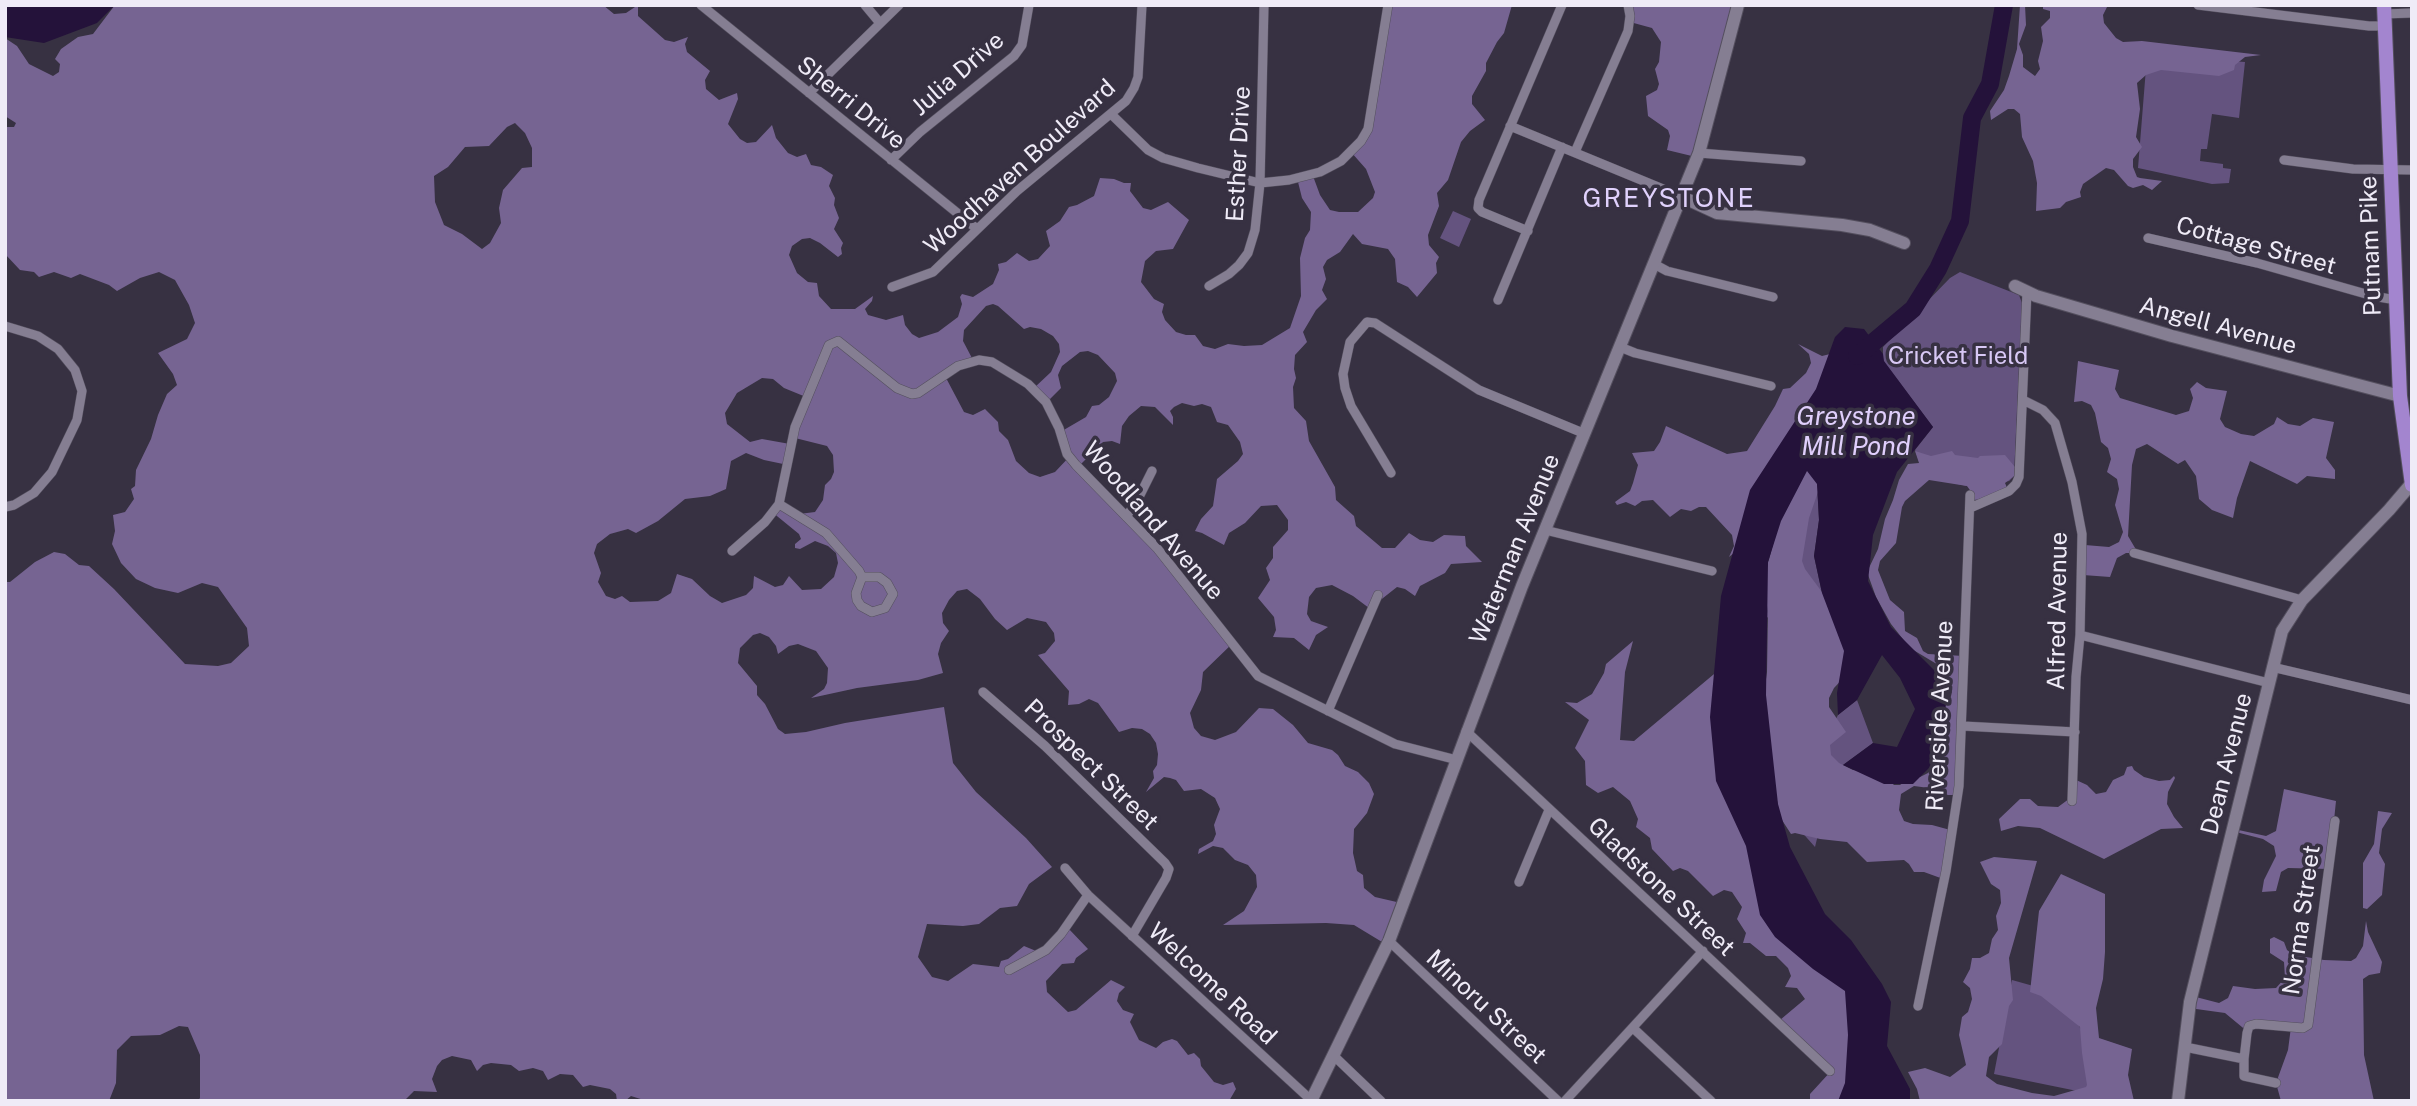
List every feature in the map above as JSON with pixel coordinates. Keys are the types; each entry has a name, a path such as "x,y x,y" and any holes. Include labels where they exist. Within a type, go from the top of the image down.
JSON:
{"main road":[{"name":"Putnam Pike","path":"2384,15 2396,300 2411,480"}],"street":[{"name":"Sherri Drive","path":"701,5 977,229"},
{"path":"865,5 880,23"},
{"path":"809,93 899,5"},
{"name":"Julia Drive","path":"891,160 939,116 1014,56 1022,45 1029,5"},
{"name":"Woodhaven Boulevard","path":"891,287 933,272 1017,191 1126,101 1138,77 1142,5"},
{"name":"Esther Drive","path":"1209,286 1229,274 1248,253 1255,230 1261,183 1264,5"},
{"path":"1112,115 1141,144 1163,158 1261,183 1289,180 1320,172 1341,161 1361,141 1368,129 1388,5"},
{"path":"1528,231 1482,212 1478,208 1479,200 1562,5"},
{"path":"1575,152 1628,31 1628,5"},
{"name":"Waterman Avenue","path":"1311,1100 1389,941 1466,731 1583,433 1699,153 1738,5"},
{"path":"2199,5 2369,26 2384,15 2412,13"},
{"path":"1510,126 1717,213 1842,225 1870,230 1904,243"},
{"path":"1498,300 1562,147"},
{"path":"1699,153 1801,161"},
{"path":"2284,160 2329,166 2412,170"},
{"name":"Cottage Street","path":"2148,238 2257,263 2396,300"},
{"path":"1654,264 1667,271 1773,297"},
{"path":"1969,508 2009,491 2019,477 2023,400 2021,289"},
{"name":"Angell Avenue","path":"2021,289 2173,337 2406,395"},
{"path":"1391,473 1351,406 1344,381 1345,360 1350,342 1362,326 1370,322 1479,390 1583,433"},
{"path":"5,326 38,336 58,349 75,370 82,391 77,420 52,472 34,493 14,505 5,507"},
{"name":"Woodland Avenue","path":"732,551 765,522 779,504 800,410 829,345 838,341 897,388 912,394 918,393 958,366 986,361 1005,369 1028,384 1046,402 1059,428 1067,454 1127,515 1182,578 1258,676 1395,744 1457,760"},
{"path":"1620,346 1635,353 1771,386"},
{"name":"Alfred Avenue","path":"2023,400 2043,410 2056,423 2072,482 2082,534 2072,801"},
{"path":"1127,515 1152,471"},
{"name":"Dean Avenue","path":"2178,1101 2190,1002 2282,631 2301,600 2389,510 2411,480"},
{"name":"Riverside Avenue","path":"1918,1006 1946,871 1959,786 1970,495"},
{"path":"779,504 825,533 841,548 862,576 879,577 890,587 892,599 881,610 867,610 857,600 857,585 862,576"},
{"path":"1545,530 1712,571"},
{"path":"2134,553 2301,600"},
{"path":"1328,711 1378,595"},
{"path":"2080,635 2269,683"},
{"path":"2272,667 2412,700"},
{"name":"Prospect Street","path":"983,692 1045,746 1169,869 1132,936"},
{"path":"1963,726 2075,732"},
{"name":"Gladstone Street","path":"1466,731 1830,1071"},
{"path":"1519,882 1549,810"},
{"name":"Norma Street","path":"2244,1059 2249,1027 2256,1024 2303,1028 2308,1025 2335,821"},
{"name":"Welcome Road","path":"1065,868 1088,895 1311,1100"},
{"path":"1009,970 1046,950 1061,934 1088,895"},
{"name":"Minoru Street","path":"1389,941 1558,1101"},
{"path":"1565,1101 1703,951"},
{"path":"1633,1028 1711,1101"},
{"path":"2185,1047 2244,1059 2244,1076 2276,1083"},
{"path":"1333,1055 1381,1101"}],"green space":[{"path":"2175,57 2245,62 2239,118 2212,114 2207,149 2201,149 2200,161 2223,164 2223,168 2231,169 2229,183 2212,184 2138,168 2146,68"},
{"path":"1453,211 1471,219 1459,247 1440,238"},
{"name":"Cricket Field","path":"1960,272 2019,295 2022,303 2014,476 2009,481 1976,488 1925,477 1915,450 1933,427 1883,361 1883,347 1950,278"},
{"path":"1817,484 1819,520 1814,556 1822,593 1778,604 1767,618 1768,562"},
{"path":"1857,700 1873,743 1843,765 1825,806 1815,847 1799,829 1806,778 1838,715"},
{"path":"2012,980 2037,987 2071,1014 2083,1032 2089,1061 2087,1093 1994,1074"}],"shaded area":[{"path":"115,5 603,5 614,14 626,13 638,5 638,16 665,40 674,42 688,37 685,44 687,52 710,71 705,80 706,89 719,100 737,93 738,99 728,124 740,139 747,143 756,142 772,125 776,138 788,153 797,157 806,154 811,165 821,167 833,175 829,186 835,198 834,205 839,218 834,229 843,243 842,254 838,257 810,238 802,239 792,246 789,255 797,273 808,282 817,283 819,296 831,309 855,309 873,296 865,309 868,315 886,320 903,315 905,325 919,338 938,332 958,317 962,294 973,297 993,284 999,270 998,264 1006,262 1017,253 1029,261 1038,259 1050,246 1046,231 1060,221 1069,207 1094,196 1100,178 1114,179 1131,183 1130,191 1143,208 1151,210 1168,202 1189,220 1173,249 1156,251 1145,261 1141,282 1154,299 1164,304 1162,312 1165,320 1176,332 1195,335 1203,346 1215,349 1228,344 1262,345 1290,328 1301,296 1300,258 1310,230 1311,212 1302,198 1297,178 1313,176 1320,195 1330,210 1358,212 1373,198 1375,192 1366,169 1351,152 1368,124 1388,5 1512,5 1504,33 1486,63 1486,71 1472,96 1472,104 1485,120 1461,142 1448,180 1437,193 1439,206 1428,235 1429,245 1439,257 1436,263 1437,273 1417,297 1408,287 1397,282 1395,259 1388,249 1362,244 1353,234 1340,252 1327,260 1323,267 1326,279 1322,290 1327,299 1316,310 1303,332 1307,342 1295,355 1296,378 1293,387 1294,408 1306,421 1309,441 1335,487 1336,500 1354,516 1356,526 1382,548 1395,548 1409,533 1420,540 1433,542 1444,535 1465,536 1466,546 1482,562 1451,564 1445,573 1420,586 1415,596 1397,587 1378,602 1373,611 1332,585 1316,588 1309,597 1307,614 1311,621 1328,627 1316,635 1309,650 1294,638 1273,637 1276,630 1274,617 1258,598 1270,580 1266,568 1273,558 1273,547 1288,530 1288,520 1277,505 1261,506 1245,523 1229,533 1224,545 1195,531 1201,519 1213,506 1217,479 1243,454 1240,442 1228,425 1217,422 1211,407 1182,403 1170,411 1173,425 1155,407 1141,406 1122,426 1120,444 1103,442 1081,464 1234,642 1203,672 1201,690 1190,713 1194,728 1201,736 1215,740 1236,732 1259,708 1273,709 1293,725 1308,743 1332,750 1345,766 1358,772 1369,783 1374,794 1367,813 1354,829 1353,853 1357,871 1363,875 1364,888 1375,897 1401,903 1387,945 1354,925 1223,925 1244,911 1257,887 1256,875 1248,865 1235,860 1223,848 1213,846 1198,854 1199,849 1213,841 1216,834 1214,825 1220,809 1215,798 1201,789 1184,791 1176,780 1164,777 1146,792 1154,778 1153,771 1157,765 1158,754 1156,743 1150,734 1142,729 1132,728 1119,732 1098,703 1089,699 1068,705 1069,691 1038,655 1045,653 1055,641 1054,633 1046,622 1027,618 1007,630 980,599 967,589 957,591 942,613 943,623 949,631 938,654 943,673 918,680 857,688 811,698 824,689 827,683 828,668 816,651 798,644 789,646 778,654 769,637 760,633 753,635 740,648 738,663 757,686 757,695 778,729 785,734 944,707 953,763 976,792 1026,838 1052,867 1029,884 1017,906 1000,908 979,924 927,924 918,957 932,977 948,981 973,964 999,967 1001,961 1008,959 1024,946 1041,953 1068,928 1088,949 1076,958 1074,963 1062,964 1046,981 1047,992 1068,1012 1076,1010 1111,980 1125,987 1119,993 1117,1001 1123,1010 1134,1014 1130,1022 1139,1040 1156,1048 1172,1039 1177,1041 1188,1055 1194,1053 1200,1059 1201,1066 1214,1082 1223,1085 1233,1082 1236,1089 1229,1101 647,1101 631,1096 625,1101 617,1101 616,1094 610,1089 590,1085 583,1087 573,1075 560,1074 548,1080 543,1071 533,1068 519,1071 511,1065 491,1063 483,1065 477,1071 471,1060 452,1056 442,1060 437,1066 432,1079 437,1092 414,1091 404,1101 198,1101 200,1055 188,1027 179,1026 160,1035 131,1036 117,1050 116,1083 109,1101 5,1101 5,582 10,582 35,562 54,552 65,554 79,565 89,566 185,664 218,666 231,663 249,646 247,628 218,587 202,583 178,593 155,588 136,579 121,563 112,544 115,531 113,515 125,512 134,499 131,489 135,486 136,470 151,439 167,394 177,385 173,374 158,353 187,339 195,323 189,305 175,280 159,272 140,278 117,291 109,285 80,274 71,278 54,272 39,277 34,272 20,270 5,254 5,127 14,127 16,123 5,116 5,38 17,46 29,64 53,76 59,72 60,64 55,59 61,49 78,37 93,34","holes":["515,123 525,133 532,148 532,167 522,168 503,190 499,208 501,223 490,243 482,249 444,225 435,202 434,176 448,167 465,147 489,146 507,127","986,306 998,306 1024,329 1041,329 1053,336 1059,344 1060,352 1051,372 1034,388 1047,402 1061,388 1058,375 1062,366 1080,352 1088,351 1098,355 1115,373 1117,381 1109,397 1099,405 1092,406 1086,417 1062,431 1071,455 1055,472 1040,477 1029,473 1016,461 1008,440 999,431 998,422 985,409 973,415 964,412 945,376 973,360 963,341 964,330","762,378 773,379 784,388 806,397 795,438 827,446 833,455 834,472 825,485 823,500 815,512 799,514 777,501 772,512 799,534 801,539 795,544 795,548 800,549 815,541 828,546 836,553 838,563 834,577 821,589 802,590 789,576 783,585 775,587 754,576 753,588 746,595 722,603 692,579 677,574 671,593 658,601 630,602 622,596 615,599 606,596 598,582 601,573 594,553 597,544 610,534 628,529 636,533 658,521 685,499 710,496 726,489 731,461 746,453 788,465 790,444 762,439 750,442 727,424 725,413 737,393"]},
{"path":"1626,5 1737,5 1696,157 1667,150 1670,136 1668,130 1648,116 1646,96 1657,90 1659,84 1655,69 1659,62 1661,42 1652,28 1630,22"},
{"path":"2020,5 2025,5 2026,25 2019,44 2023,67 2035,76 2040,69 2038,61 2043,41 2041,27 2050,18 2050,11 2043,9 2043,5 2108,5 2103,15 2104,23 2116,38 2123,42 2142,41 2261,55 2245,57 2235,65 2234,70 2219,76 2161,70 2146,75 2137,83 2140,109 2136,137 2142,147 2133,159 2133,167 2137,177 2162,181 2152,190 2143,185 2133,188 2114,170 2106,168 2083,184 2081,197 2066,202 2060,208 2036,211 2037,183 2033,161 2022,137 2020,114 2014,109 2008,109 1991,120 1990,111 2004,90 2017,49"},
{"path":"1798,344 1822,356 1834,353 1740,548 1729,557 1734,546 1732,535 1706,507 1691,511 1681,509 1670,517 1653,500 1642,501 1635,506 1626,502 1617,505 1615,502 1630,491 1633,483 1638,465 1632,453 1654,451 1666,426 1727,454 1747,451 1783,389 1790,388 1806,373 1811,363 1809,354"},
{"path":"2078,361 2119,370 2115,389 2120,398 2176,415 2189,411 2193,398 2190,389 2197,382 2206,388 2227,391 2220,419 2225,427 2241,434 2254,436 2274,424 2277,417 2288,424 2300,426 2313,418 2334,422 2326,458 2335,470 2335,479 2307,476 2297,484 2250,461 2233,518 2212,510 2199,499 2196,476 2185,460 2178,464 2147,444 2136,449 2132,465 2128,536 2138,553 2126,553 2117,558 2110,577 2083,575 2085,545 2109,547 2119,542 2123,532 2115,505 2119,489 2117,479 2107,472 2111,459 2108,448 2101,442 2095,413 2091,405 2082,401 2074,402"},
{"path":"1915,451 1931,456 1952,451 1955,455 1978,458 2005,455 2015,467 2014,476 2005,483 2009,492 1990,499 1972,500 1972,493 1967,486 1929,480 1905,501 1896,543 1880,561 1878,570 1890,600 1904,612 1905,631 1917,638 1923,651 1928,654 1964,656 1959,795 1948,795 1914,786 1901,794 1899,810 1904,821 1954,831 1946,880 1924,872 1914,872 1904,860 1867,862 1847,842 1791,834 1780,817 1761,714 1767,672 1768,611 1764,590 1767,567 1781,514 1805,467 1817,481 1818,492 1809,518 1802,561 1847,626 1849,672 1834,688 1829,698 1829,707 1846,732 1830,745 1831,755 1839,763 1853,770 1881,772 1894,785 1900,785 1911,777 1928,773 1946,751 1948,737 1939,720 1950,700 1952,692 1949,683 1935,663 1910,648 1891,624 1876,597 1867,572 1878,549 1899,480 1908,464 1919,463"},
{"path":"1633,641 1625,672 1620,740 1634,741 1726,664 1721,714 1849,979 1849,1101 1810,1101 1810,1094 1832,1070 1780,1020 1805,999 1797,988 1785,987 1791,976 1788,968 1776,956 1766,956 1750,943 1743,943 1746,933 1737,919 1742,907 1732,892 1724,890 1713,896 1688,871 1680,868 1673,871 1652,849 1650,838 1636,827 1638,819 1630,801 1613,787 1598,793 1586,785 1585,761 1575,748 1589,720 1565,702 1577,703 1592,694 1606,664"},
{"path":"2132,766 2144,777 2159,781 2170,780 2174,776 2167,804 2183,828 2161,829 2104,859 2040,828 2018,826 2001,831 1999,819 2020,799 2030,799 2038,806 2058,807 2073,796 2074,779 2087,785 2096,794 2106,792 2113,780 2124,775 2127,767"},
{"path":"2284,789 2336,801 2329,869 2288,868 2281,872 2276,891 2262,892 2264,880 2276,856 2274,846 2263,839 2232,831 2234,829 2266,836 2276,831"},
{"path":"2378,811 2392,813 2382,829 2379,853 2385,864 2382,895 2367,909 2363,908 2363,863 2374,844"},
{"path":"1994,857 2037,861 2009,958 2013,1000 2009,1006 2002,1044 1989,1057 1986,1076 1997,1084 2054,1096 2087,1085 2080,1027 2041,996 2030,992 2039,911 2061,874 2105,894 2103,979 2096,1008 2099,1038 2132,1049 2128,1075 2134,1101 1920,1101 1908,1072 1925,1068 1950,1077 1966,1065 1959,1035 1962,1017 1968,1012 1972,999 1970,988 1963,982 1972,958 1980,958 1989,953 1992,939 1998,930 1996,916 2001,903 2000,890 1991,884 1980,862"},
{"path":"2366,921 2368,932 2382,962 2380,973 2363,979 2364,1055 2374,1101 2281,1101 2276,1083 2288,1050 2291,1027 2253,1023 2248,1032 2225,1013 2189,1008 2192,996 2219,1003 2228,998 2233,986 2276,988 2285,978 2284,962 2270,953 2270,939 2274,937 2284,942 2287,950 2294,955 2351,961 2363,946"}],"water":[{"path":"5,5 115,5 97,23 44,43 5,37"},
{"name":"Greystone Mill Pond","path":"1845,327 1864,329 1933,427 1897,472 1873,535 1868,581 1891,627 1939,675 1946,709 1938,759 1913,784 1884,784 1843,765 1873,743 1897,747 1915,709 1900,678 1882,655 1857,700 1838,715 1837,693 1844,651 1822,593 1814,556 1819,520 1817,484 1807,471 1781,521 1768,562 1766,695 1778,804 1790,847 1825,914 1851,940 1882,984 1891,1002 1887,1046 1910,1089 1910,1101 1838,1101 1845,1083 1848,1035 1845,991 1813,969 1775,937 1760,915 1746,846 1716,781 1710,717 1721,596 1750,490 1816,389 1835,337"}],"waterway":[{"path":"1857,356 1913,309 1938,269 1960,221 1972,118 1990,84 2004,5"}],"district":[{"name":"GREYSTONE","path":"1669,199"}]}
